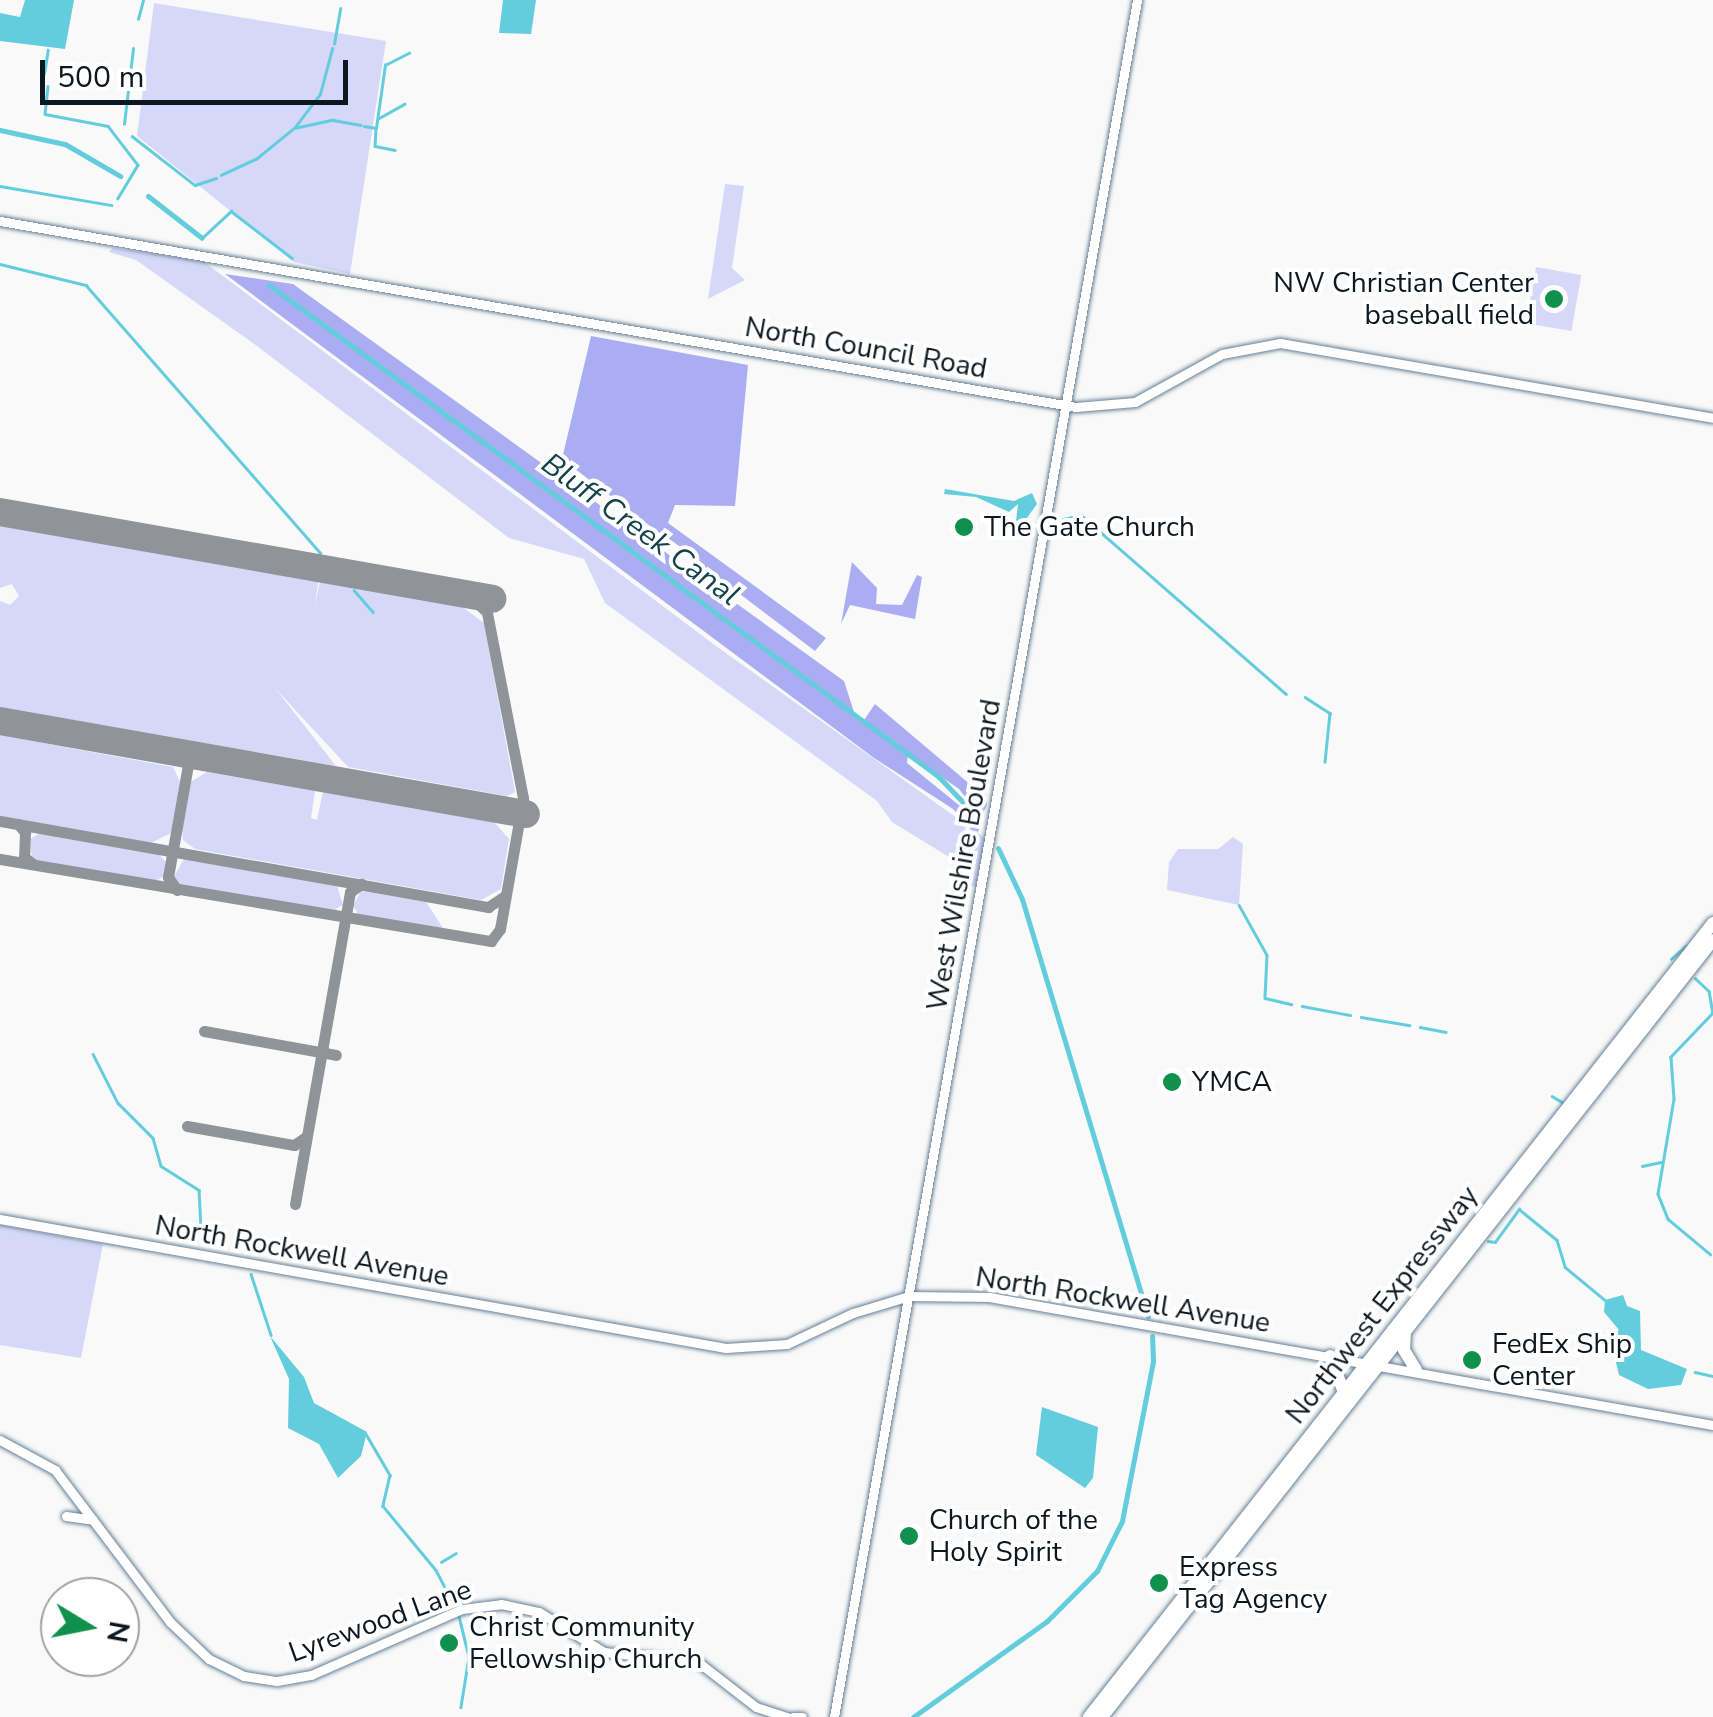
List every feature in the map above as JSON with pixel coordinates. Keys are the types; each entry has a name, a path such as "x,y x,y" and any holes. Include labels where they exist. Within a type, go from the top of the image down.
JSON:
{"highway":[{"name":"Northwest Expressway","path":"1096,1717 1713,923"},
{"name":"Northwest Expressway","path":"1096,1717 1145,1645 1272,1502 1301,1447 1344,1392 1405,1332 1713,940"},
{"path":"1418,1316 1491,1206"},
{"path":"1405,1332 1404,1350 1416,1370"},
{"path":"1330,1356 1344,1392"},
{"path":"1096,1717 1145,1645"}],"main road":[{"name":"West Wilshire Boulevard","path":"834,1717 1137,0"},
{"name":"North Council Road","path":"0,220 1066,406 1135,402 1222,354 1280,343 1713,418"},
{"name":"North Rockwell Avenue","path":"0,1219 729,1348 787,1344 853,1313 909,1296 989,1297 1713,1425"},
{"name":"Lyrewood Lane","path":"0,1440 55,1470 170,1622 209,1658 244,1676 277,1681 312,1675 462,1609 501,1604 539,1612 604,1652 698,1662 756,1707 802,1717"},
{"path":"66,1516 95,1521"}],"shaded area":[{"path":"25,0 74,0 65,49 0,41 0,13 20,17"},
{"path":"503,0 536,0 531,34 499,33"},
{"path":"154,3 386,41 350,274 294,262 137,136"},
{"path":"725,184 744,186 732,268 745,280 708,299"},
{"path":"113,248 203,261 716,646 985,838 976,887 963,883 949,857 892,822 877,801 605,603 584,559 509,538 257,346 136,260 109,252"},
{"name":"NW Christian Center baseball field","path":"1536,267 1581,275 1571,331 1526,323"},
{"path":"225,274 293,284 844,681 854,712 864,720 875,704 972,786 984,786 987,805 981,817 959,789 908,754 907,763 981,823 977,835 953,809 874,758"},
{"path":"591,336 748,365 735,506 675,505 668,523 826,638 815,651 562,459"},
{"path":"945,489 1014,501 1032,493 1037,504 1021,526 1016,521 1018,504 1009,512 976,497 944,494"},
{"path":"0,519 319,576 315,605 321,576 453,600 484,623 515,792 507,796 348,767 275,688 336,766 0,707 0,601 10,605 19,596 12,584 0,588"},
{"path":"852,562 877,588 876,604 902,605 917,575 922,577 915,619 850,605 841,624"},
{"path":"0,735 173,767 180,782 171,833 151,843 0,816"},
{"path":"207,772 315,791 311,818 317,820 323,792 494,822 509,839 501,889 481,900 195,849 183,840 182,827 189,783"},
{"path":"40,833 158,853 166,862 164,876 155,881 32,859 30,839"},
{"path":"1233,837 1243,844 1239,905 1167,890 1169,862 1178,849 1218,849"},
{"path":"184,859 337,886 343,905 331,912 180,886 173,878"},
{"path":"361,891 426,902 443,928 360,917 353,906"},
{"path":"0,1225 103,1244 81,1358 0,1345"},
{"path":"1623,1295 1627,1306 1640,1311 1641,1350 1687,1369 1681,1385 1648,1389 1619,1375 1610,1338 1619,1330 1604,1312 1605,1300"},
{"path":"270,1336 304,1377 314,1403 367,1432 361,1456 338,1478 319,1444 288,1428 289,1379"},
{"path":"1042,1407 1098,1427 1093,1478 1085,1488 1036,1455"}],"waterway":[{"path":"138,19 143,0"},
{"path":"334,44 340,9"},
{"path":"124,124 133,49"},
{"path":"295,127 320,94 332,49"},
{"path":"44,74 48,50"},
{"path":"376,128 385,65 409,53"},
{"path":"48,86 45,114 108,126 138,165 118,198"},
{"path":"379,118 404,104"},
{"path":"221,175 256,159 294,128 333,120 361,125"},
{"path":"364,126 376,128 375,146 395,150"},
{"name":"Bluff Creek Canal","path":"0,130 65,144 120,176"},
{"path":"132,136 195,185 216,178"},
{"path":"0,186 111,205"},
{"name":"Bluff Creek Canal","path":"148,196 202,238"},
{"path":"202,238 231,211 292,258"},
{"path":"0,264 86,285 321,553"},
{"name":"Bluff Creek Canal","path":"269,285 938,776 979,819"},
{"path":"1055,521 1081,515 1286,694"},
{"path":"354,590 373,612"},
{"path":"1305,697 1330,713 1325,762"},
{"name":"Bluff Creek Canal","path":"998,848 1022,899 1148,1316"},
{"path":"1239,905 1267,955 1265,998 1291,1004"},
{"path":"1671,959 1686,946"},
{"path":"1695,978 1709,991 1713,1013 1671,1057 1674,1099 1658,1194 1668,1219 1710,1254"},
{"path":"1302,1006 1350,1015"},
{"path":"1361,1017 1409,1025"},
{"path":"1420,1027 1446,1032"},
{"path":"93,1054 118,1103 153,1138 161,1166 199,1190 201,1225 218,1244"},
{"path":"1552,1096 1562,1102"},
{"path":"1642,1166 1661,1162"},
{"path":"1488,1241 1495,1242 1519,1209 1557,1240 1565,1267 1605,1300"},
{"path":"251,1274 271,1335"},
{"name":"Bluff Creek Canal","path":"913,1717 1047,1621 1097,1571 1122,1521 1153,1361 1152,1336"},
{"path":"1695,1372 1713,1376"},
{"path":"366,1434 390,1475 383,1506 436,1570 455,1607"},
{"path":"441,1562 456,1553"},
{"path":"459,1616 469,1657 461,1707"}],"taxiway":[{"path":"0,859 491,941 500,929 523,798 487,612 468,595"},
{"path":"175,752 188,765"},
{"path":"177,890 168,877 188,765 205,757"},
{"path":"0,821 488,907 505,896"},
{"path":"18,824 25,832 24,857 33,864"},
{"path":"295,1204 350,892 361,884"},
{"path":"204,1031 336,1055"},
{"path":"187,1126 294,1145 306,1137"}],"runway":[{"path":"0,512 492,599"},
{"path":"0,721 526,814"}],"place":[{"name":"NW Christian Center baseball field","path":"1554,299"},
{"name":"The Gate Church","path":"964,527"},
{"name":"YMCA","path":"1172,1082"},
{"name":"FedEx Ship Center","path":"1472,1360"},
{"name":"Church of the Holy Spirit","path":"909,1536"},
{"name":"Express Tag Agency","path":"1159,1583"},
{"name":"Christ Community Fellowship Church","path":"449,1643"}]}
